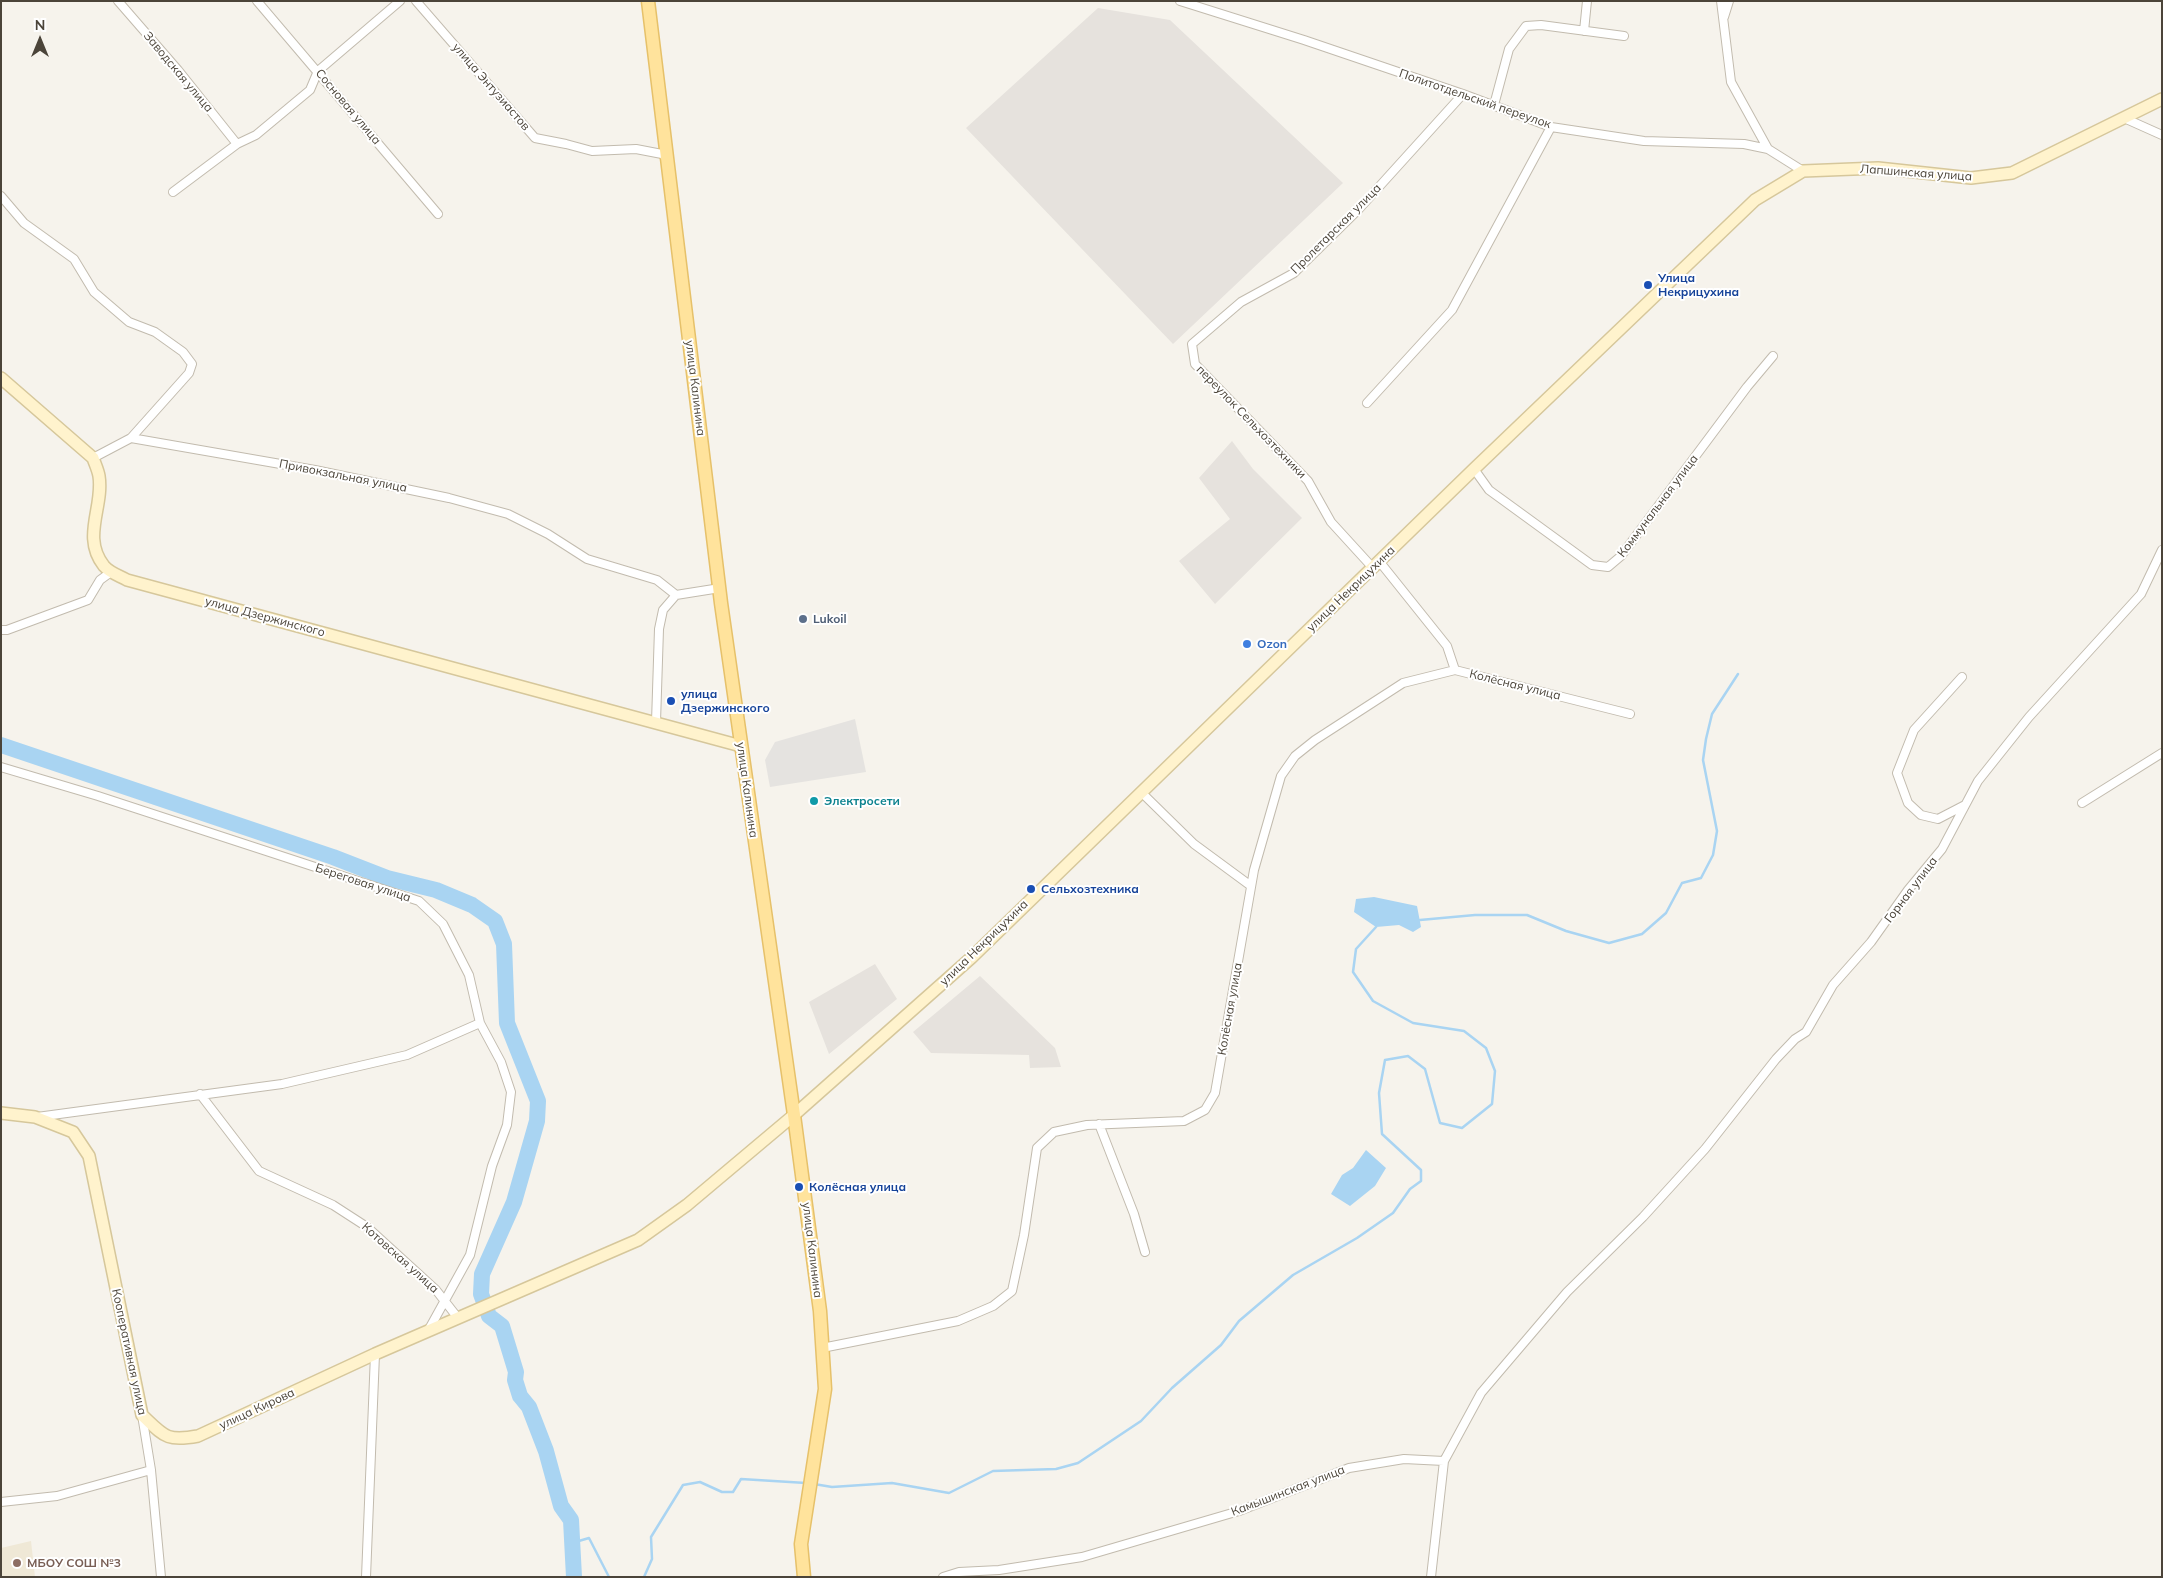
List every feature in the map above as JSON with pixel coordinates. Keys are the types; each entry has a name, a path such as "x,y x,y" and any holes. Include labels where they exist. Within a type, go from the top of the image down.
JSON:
{"main road":[{"name":"улица Калинина","path":"648,1 720,588 820,1311 825,1388 801,1544 804,1577"}],"street":[{"name":"Заводская улица","path":"118,1 178,70 237,144"},
{"name":"Сосновая улица","path":"257,1 438,214"},
{"path":"173,192 237,144 256,135 310,90 318,71 400,1"},
{"name":"улица Энтузиастов","path":"416,1 535,138 566,144 592,152 636,149 662,154 667,160"},
{"name":"Политотдельский переулок","path":"1180,1 1304,40 1463,94 1551,127 1644,141 1744,144 1768,149 1803,171"},
{"path":"1584,31 1587,1"},
{"path":"1721,1 1731,82 1768,149"},
{"path":"1723,18 1729,1"},
{"path":"1494,105 1509,49 1526,26 1541,25 1624,36"},
{"name":"Пролетарская улица","path":"1192,344 1241,302 1294,273 1358,210 1463,94"},
{"name":"Лапшинская улица","path":"1803,171 1878,168 1970,178 2012,173 2162,99"},
{"path":"2124,118 2162,135"},
{"path":"1367,403 1452,310 1551,127"},
{"name":"улица Некрицухина","path":"497,1301 638,1240 687,1205 794,1115 971,958 1474,469 1755,200 1803,171"},
{"path":"1,196 24,222 74,259 94,292 129,322 155,332 184,352 192,364 189,374 131,438 94,458 1,378"},
{"name":"переулок Сельхозтехники","path":"1192,344 1194,364 1308,481 1331,522 1376,565 1446,646 1455,670"},
{"name":"Коммунальная улица","path":"1474,469 1489,490 1592,565 1608,567 1621,556 1747,387 1773,356"},
{"name":"Привокзальная улица","path":"131,438 315,470 449,498 508,514 548,534 587,559 657,580 676,595"},
{"name":"улица Дзержинского","path":"94,458 99,477 98,498 92,527 96,552 105,567 127,580 741,746"},
{"name":"Горная улица","path":"1444,1461 1481,1393 1567,1292 1643,1217 1705,1149 1776,1058 1795,1039 1806,1032 1834,985 1871,942 1908,890 1942,849 1978,781 2029,717 2141,594 2162,550"},
{"path":"1,630 7,630 88,600 100,580 112,572"},
{"path":"656,722 659,629 663,610 676,595 720,588"},
{"name":"Колёсная улица","path":"822,1348 958,1322 993,1306 1012,1291 1024,1235 1038,1148 1054,1132 1087,1124 1184,1121 1205,1110 1215,1093 1251,886 1280,776 1295,756 1315,740 1403,683 1455,670 1630,714"},
{"path":"1962,677 1914,730 1897,773 1908,803 1921,815 1938,819 1965,805"},
{"path":"2082,803 2162,753"},
{"name":"Береговая улица","path":"1,767 98,796 419,901 443,924 469,975 480,1023 501,1062 511,1092 507,1125 492,1166 470,1255 428,1331"},
{"path":"1142,793 1194,844 1251,886"},
{"path":"1,1113 36,1117 282,1084 407,1055 480,1023"},
{"name":"Котовская улица","path":"200,1094 258,1171 333,1205 367,1227 436,1290 460,1317"},
{"name":"Кооперативная улица","path":"36,1117 73,1132 89,1156 142,1415 151,1470 161,1577"},
{"path":"1099,1124 1134,1214 1145,1252"},
{"name":"улица Кирова","path":"142,1415 164,1437 182,1439 198,1436 375,1354 497,1301"},
{"path":"366,1577 375,1354"},
{"name":"Камышинская улица","path":"943,1577 959,1572 1000,1573 1091,1555 1239,1511 1349,1468 1404,1459 1444,1461"},
{"path":"1431,1577 1444,1461"},
{"path":"1,1502 57,1496 151,1470"}],"shaded area":[{"path":"1098,8 1170,20 1343,183 1173,344 966,128"},
{"path":"1232,441 1253,469 1302,518 1215,604 1179,561 1230,519 1199,478"},
{"path":"855,719 866,772 770,787 765,760 775,742"},
{"path":"875,964 897,999 829,1054 809,1002"},
{"path":"980,976 1055,1048 1061,1067 1030,1068 1029,1055 931,1053 913,1032"},
{"name":"МБОУ СОШ №3","path":"31,1541 35,1577 1,1577 1,1548"}],"water":[{"path":"1374,897 1417,906 1421,927 1413,932 1399,925 1376,927 1354,912 1356,899"},
{"path":"1366,1150 1386,1168 1375,1186 1350,1206 1331,1194 1342,1175 1353,1168"}],"waterway":[{"path":"1420,920 1475,915 1527,915 1566,931 1609,943 1642,934 1666,913 1682,883 1701,878 1713,855 1717,831 1703,760 1712,714 1738,674"},
{"path":"1,745 333,857 387,878 436,890 472,905 495,921 504,944 507,1023 538,1101 537,1121 514,1202 482,1274 481,1294 489,1316 502,1326 516,1372 515,1380 520,1396 529,1407 546,1451 561,1506 571,1520 574,1577"},
{"path":"814,1484 832,1487 892,1483 949,1493 993,1471 1056,1469 1078,1463 1141,1421 1172,1388 1221,1345 1239,1321 1293,1275 1357,1238 1393,1213 1410,1189 1421,1181 1421,1170 1382,1134 1379,1093 1385,1060 1408,1056 1425,1069 1440,1123 1462,1128 1492,1104 1495,1071 1486,1048 1464,1031 1413,1023 1373,1001 1353,972 1356,949 1376,927"},
{"path":"644,1577 652,1559 651,1537 683,1485 700,1482 722,1492 733,1492 741,1479 806,1483"},
{"path":"572,1543 589,1538 609,1577"}],"place":[{"name":"Улица Некрицухина","path":"1648,285"},
{"name":"Lukoil","path":"803,619"},
{"name":"Ozon","path":"1247,644"},
{"name":"улица Дзержинского","path":"671,701"},
{"name":"Электросети","path":"814,801"},
{"name":"Сельхозтехника","path":"1031,889"},
{"name":"Колёсная улица","path":"799,1187"},
{"name":"МБОУ СОШ №3","path":"17,1563"}]}
